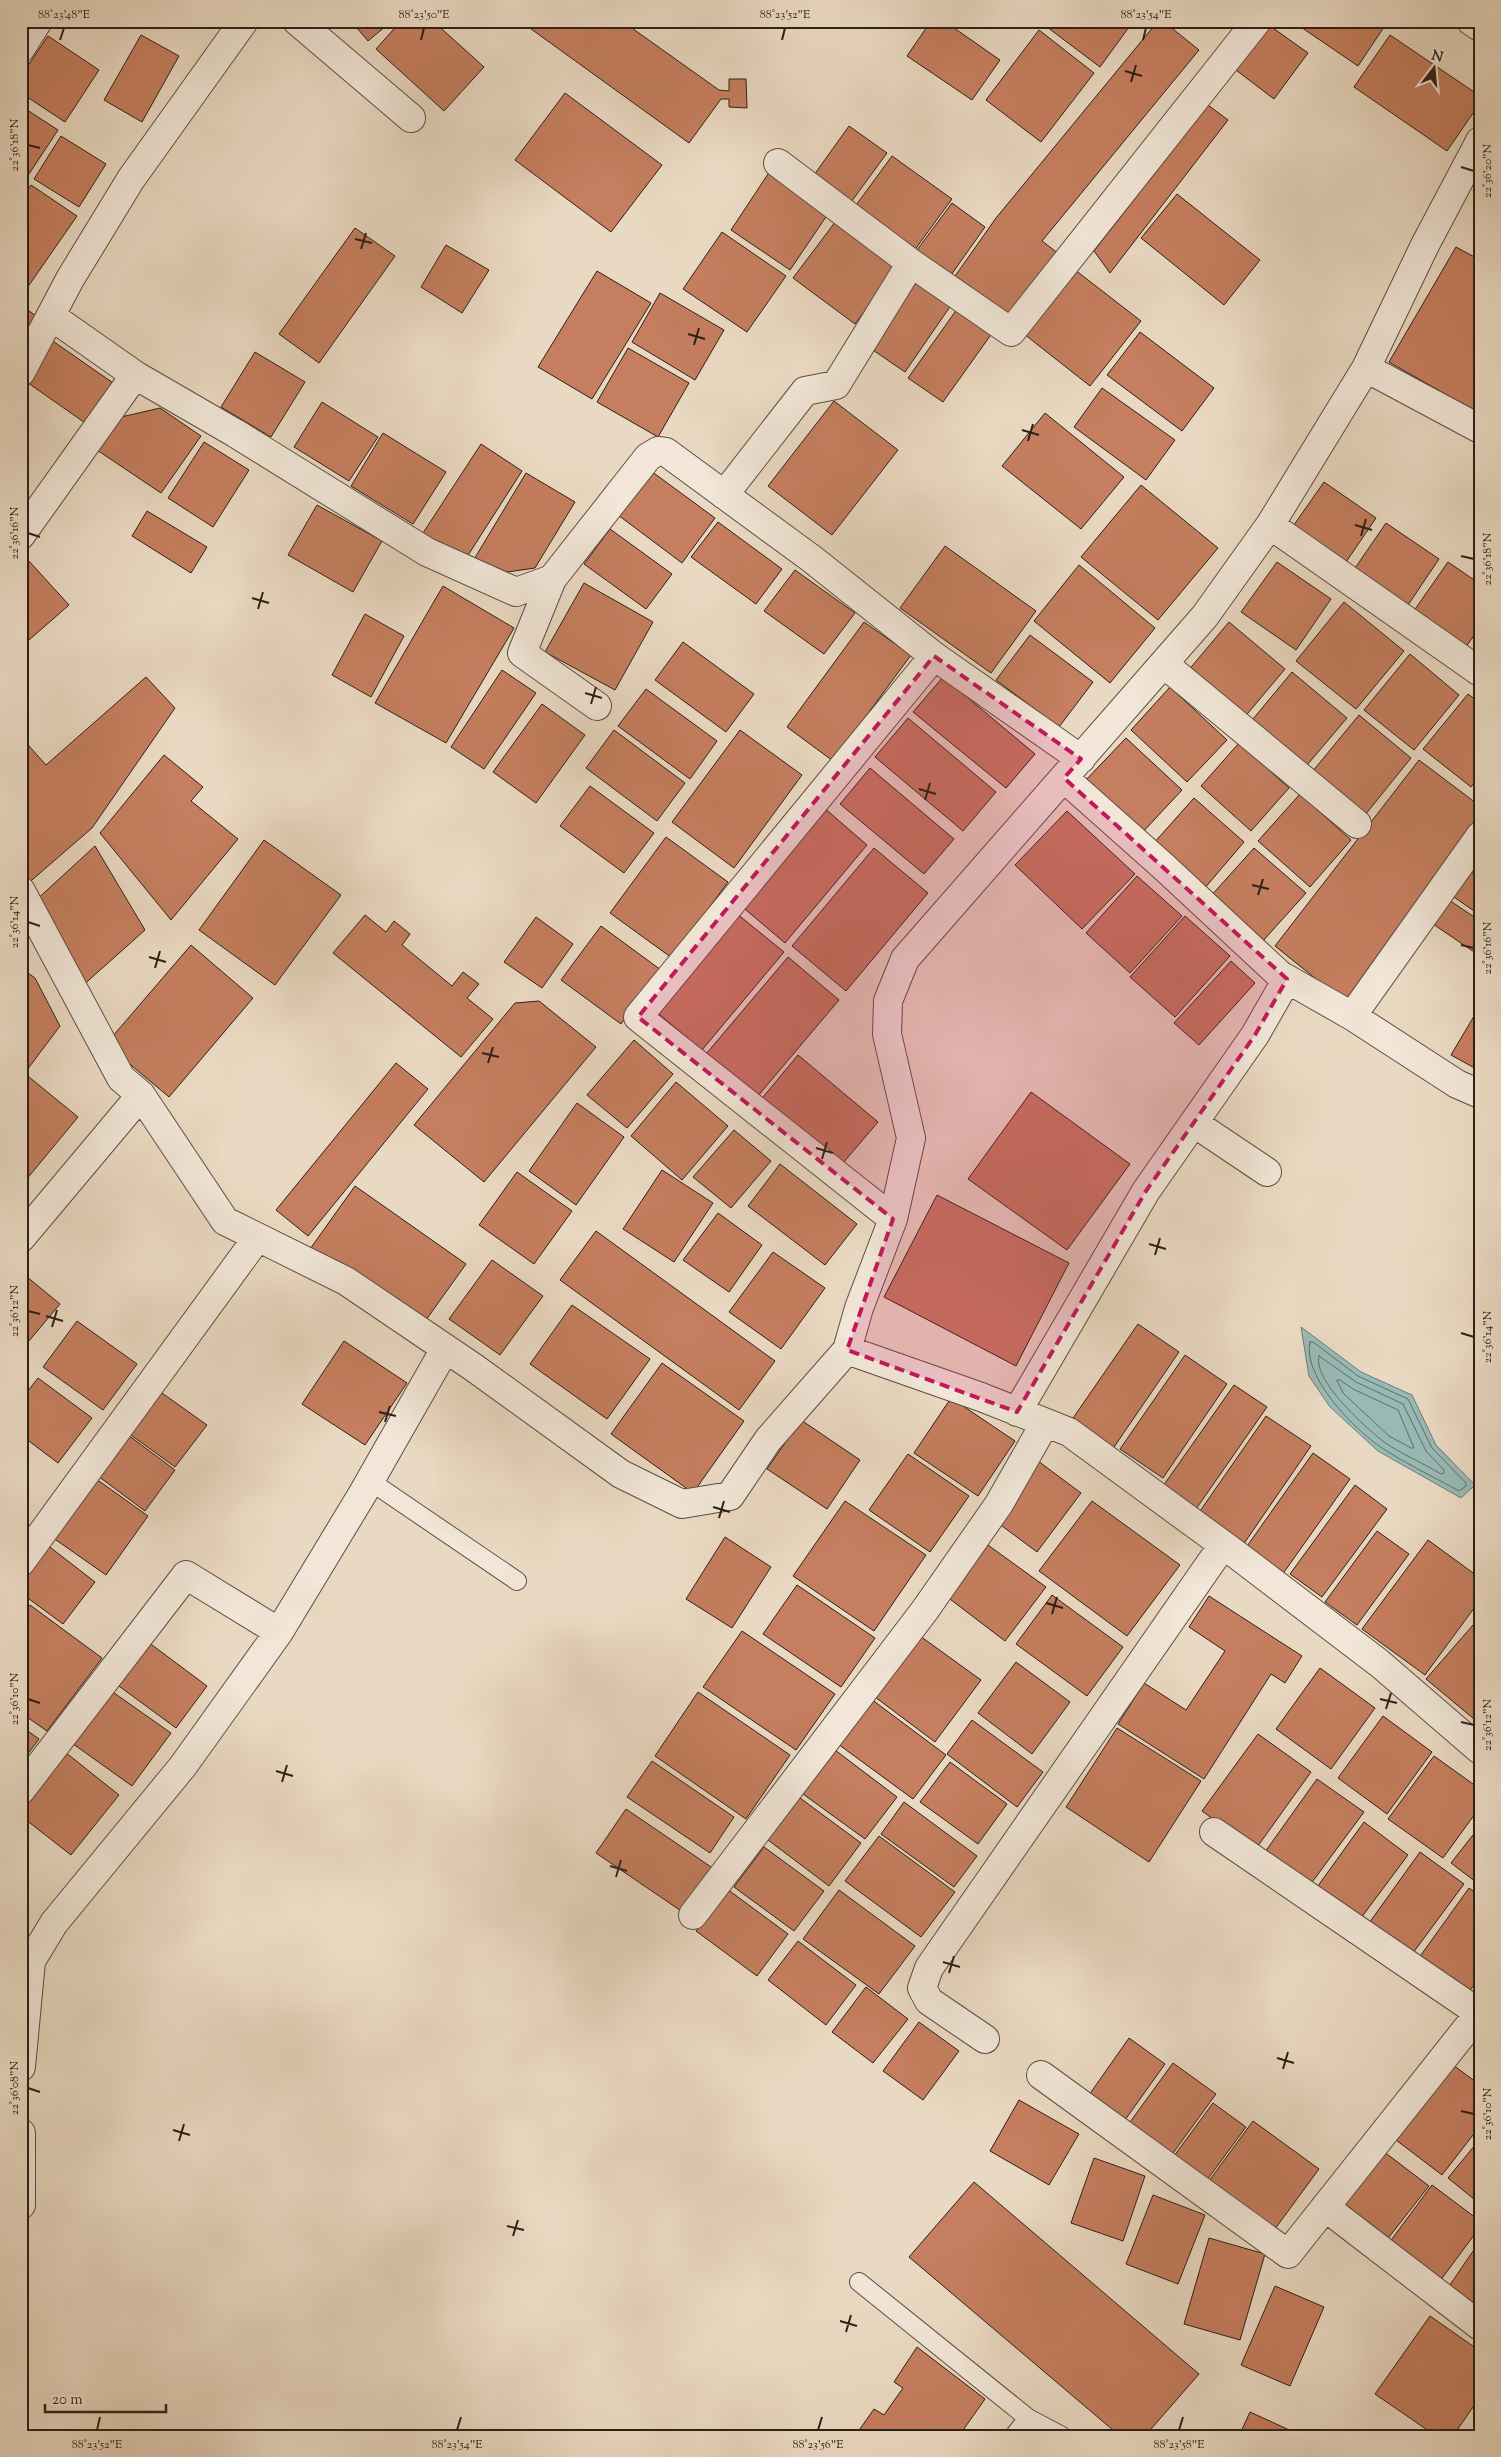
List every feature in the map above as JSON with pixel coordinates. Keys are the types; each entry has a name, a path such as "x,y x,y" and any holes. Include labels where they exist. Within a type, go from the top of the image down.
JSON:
{"street":[{"path":"21,48 38,21"},
{"path":"21,372 70,279 131,179 244,21"},
{"path":"297,21 411,118"},
{"path":"778,163 911,263 1011,332 1257,21"},
{"path":"1471,21 1480,27"},
{"path":"21,890 121,1078 142,1095 225,1221 346,1280 622,1474 682,1504 730,1496 768,1440 847,1350 859,1308 893,1219 911,1138 887,1034 888,1001 905,960 1205,616 1270,525 1366,368 1425,245 1480,141"},
{"path":"724,495 804,391 836,385 911,263"},
{"path":"51,316 135,375 235,433 427,552 516,592 552,579"},
{"path":"1366,368 1480,429"},
{"path":"21,535 135,375"},
{"path":"597,706 522,653 552,579 648,457 658,452 666,452 812,559 1072,769 1287,979 1352,1016 1457,1084 1480,1094"},
{"path":"1270,525 1480,672"},
{"path":"893,1219 638,1016 934,656"},
{"path":"1164,664 1357,824"},
{"path":"1352,1016 1480,836"},
{"path":"1017,1412 1146,1191 1255,1036 1287,979"},
{"path":"21,1238 142,1095"},
{"path":"1194,1123 1267,1172"},
{"path":"21,1562 257,1238"},
{"path":"21,2067 31,1961 54,1923 183,1766 279,1632 370,1481 446,1349"},
{"path":"847,1350 1069,1432 1379,1663 1480,1750"},
{"path":"692,1914 925,1610 999,1504 1045,1423"},
{"path":"985,2039 930,2001 922,1988 929,1968 1223,1545"},
{"path":"21,1790 186,1575 279,1632"},
{"path":"1041,2075 1288,2254 1325,2206 1475,2027 1214,1832"},
{"path":"21,2133 22,2201"},
{"path":"1325,2206 1480,2326"}],"lane":[{"path":"370,1481 517,1581"},
{"path":"859,2282 1028,2418 1062,2436"},
{"path":"1014,2436 1028,2418"}],"highlighted area":[{"path":"934,656 1081,759 1064,778 1287,979 1255,1035 1146,1191 1017,1412 847,1350 893,1219 638,1017"}],"water":[{"path":"1301,1327 1361,1372 1412,1395 1436,1445 1475,1485 1461,1498 1378,1451 1330,1407 1309,1376"}],"building":[{"path":"351,21 392,21 368,41"},
{"path":"401,21 433,21 484,67 444,111 376,49"},
{"path":"520,21 622,21 719,90 729,91 729,79 746,79 747,108 729,107 729,99 721,99 689,143"},
{"path":"931,21 944,21 1000,60 972,100 907,56"},
{"path":"1039,21 1121,21 1129,27 1100,67"},
{"path":"1158,21 1163,21 1199,50 1042,241 1059,254 1010,320 953,279 996,218"},
{"path":"1292,21 1388,21 1358,66"},
{"path":"1266,23 1308,53 1274,99 1232,67"},
{"path":"1039,30 1094,73 1041,142 986,100"},
{"path":"141,35 179,56 142,122 104,100"},
{"path":"1390,35 1480,96 1480,103 1447,151 1354,87"},
{"path":"48,36 99,70 65,122 21,93 21,76"},
{"path":"565,93 662,165 611,232 515,160"},
{"path":"1208,105 1228,120 1110,273 1094,251"},
{"path":"21,106 58,130 21,186"},
{"path":"849,126 887,153 846,209 809,182"},
{"path":"61,136 106,164 79,207 34,179"},
{"path":"892,156 952,199 911,255 851,212"},
{"path":"772,168 832,208 790,270 731,230"},
{"path":"31,185 77,216 25,291 21,289 21,199"},
{"path":"1177,194 1260,260 1224,305 1141,238"},
{"path":"952,203 985,227 951,275 917,250"},
{"path":"839,217 901,262 855,324 793,278"},
{"path":"355,228 395,256 319,363 279,334"},
{"path":"722,232 786,276 747,332 683,289"},
{"path":"446,245 489,270 462,313 421,287"},
{"path":"1456,247 1480,260 1480,414 1389,362"},
{"path":"1070,266 1141,321 1090,386 1019,330"},
{"path":"597,271 651,303 592,399 538,367"},
{"path":"919,272 956,298 905,372 867,346"},
{"path":"660,293 724,330 695,380 632,342"},
{"path":"21,305 36,316 21,336"},
{"path":"960,305 995,329 943,402 908,378"},
{"path":"1140,332 1214,388 1182,431 1107,375"},
{"path":"47,337 116,385 88,425 21,378"},
{"path":"628,348 689,383 658,437 597,402"},
{"path":"255,352 305,382 271,437 221,407"},
{"path":"1102,388 1175,440 1146,480 1074,427"},
{"path":"834,401 898,450 832,535 768,486"},
{"path":"322,402 378,437 349,481 294,447"},
{"path":"160,408 201,436 161,493 91,446 108,420"},
{"path":"1045,413 1124,477 1081,529 1002,466"},
{"path":"383,433 446,472 413,524 351,486"},
{"path":"204,442 249,470 213,527 168,498"},
{"path":"481,444 522,471 465,560 423,533"},
{"path":"651,471 715,518 682,563 618,515"},
{"path":"526,473 575,502 535,568 494,574 473,561"},
{"path":"1324,482 1376,518 1342,568 1289,532"},
{"path":"1141,485 1218,548 1158,620 1081,557"},
{"path":"317,505 382,541 353,592 288,555"},
{"path":"147,511 207,547 191,573 132,536"},
{"path":"718,522 782,569 756,604 691,557"},
{"path":"1386,523 1439,559 1404,611 1351,574"},
{"path":"610,529 672,574 646,609 584,564"},
{"path":"945,546 1036,611 991,673 900,608"},
{"path":"28,560 69,605 21,647 21,566"},
{"path":"1277,562 1331,599 1296,650 1241,612"},
{"path":"1448,562 1480,584 1480,627 1463,651 1411,615"},
{"path":"1079,565 1155,628 1110,683 1034,621"},
{"path":"795,570 855,613 824,654 764,611"},
{"path":"584,583 653,622 615,690 545,652"},
{"path":"443,586 514,628 446,743 375,703"},
{"path":"1344,602 1404,651 1356,709 1296,661"},
{"path":"365,614 404,636 371,697 332,675"},
{"path":"864,622 911,655 833,761 787,727"},
{"path":"1229,622 1285,669 1243,719 1187,672"},
{"path":"1030,635 1093,682 1059,727 996,680"},
{"path":"1480,639 1480,653 1473,648"},
{"path":"683,642 754,694 726,732 655,680"},
{"path":"1410,654 1459,695 1414,750 1364,710"},
{"path":"502,670 536,693 484,769 451,747"},
{"path":"1292,672 1347,718 1302,771 1248,725"},
{"path":"146,677 175,708 92,828 25,886 21,879 21,737 46,765"},
{"path":"943,677 1035,754 1006,788 913,712"},
{"path":"1170,687 1227,740 1187,782 1131,730"},
{"path":"646,689 717,741 690,779 618,726"},
{"path":"1468,694 1480,703 1480,776 1471,787 1423,749"},
{"path":"542,704 585,735 536,803 493,772"},
{"path":"1359,715 1411,758 1365,815 1312,772"},
{"path":"908,718 996,792 963,831 875,757"},
{"path":"614,730 685,783 657,821 586,768"},
{"path":"740,730 802,775 734,868 672,822"},
{"path":"1126,738 1182,790 1141,834 1084,782"},
{"path":"1239,743 1289,788 1251,831 1201,786"},
{"path":"164,755 203,787 191,801 238,839 171,920 100,833"},
{"path":"1419,760 1480,806 1480,827 1347,1004 1275,946"},
{"path":"870,768 954,839 924,874 840,804"},
{"path":"590,786 654,833 624,873 560,826"},
{"path":"1300,794 1351,840 1310,887 1258,841"},
{"path":"1194,798 1244,842 1204,889 1153,844"},
{"path":"822,806 867,845 785,943 739,904"},
{"path":"1067,811 1135,874 1082,929 1015,865"},
{"path":"666,837 728,882 672,958 610,913"},
{"path":"264,840 341,895 275,985 199,930"},
{"path":"95,846 145,930 80,988 33,903"},
{"path":"874,848 928,893 846,991 792,946"},
{"path":"1254,848 1306,893 1262,942 1210,897"},
{"path":"1480,850 1480,873 1469,866"},
{"path":"1468,870 1480,878 1480,915 1451,895"},
{"path":"1137,876 1182,916 1130,973 1086,933"},
{"path":"1449,900 1480,921 1480,956 1433,924"},
{"path":"736,913 784,952 702,1050 654,1010"},
{"path":"365,915 386,932 394,921 410,934 402,945 452,986 463,972 479,984 467,998 493,1019 461,1057 333,953"},
{"path":"1185,916 1230,956 1175,1017 1130,977"},
{"path":"536,917 573,944 542,988 504,962"},
{"path":"601,926 661,970 621,1024 561,980"},
{"path":"191,945 253,998 169,1097 106,1044"},
{"path":"788,957 839,1000 757,1097 706,1054"},
{"path":"1231,961 1255,983 1199,1045 1174,1023"},
{"path":"21,968 35,978 60,1026 21,1078"},
{"path":"539,1001 596,1047 484,1182 414,1125 515,1003"},
{"path":"1480,1006 1480,1071 1451,1055"},
{"path":"634,1040 673,1074 627,1128 587,1095"},
{"path":"798,1055 878,1122 838,1169 759,1102"},
{"path":"396,1063 428,1089 308,1236 276,1210"},
{"path":"29,1077 78,1117 21,1186 21,1087"},
{"path":"676,1082 728,1126 682,1180 631,1136"},
{"path":"1031,1092 1130,1164 1067,1250 968,1179"},
{"path":"577,1103 624,1137 576,1205 529,1171"},
{"path":"734,1130 771,1161 731,1208 693,1177"},
{"path":"780,1164 857,1224 825,1265 748,1206"},
{"path":"662,1170 713,1203 674,1262 623,1229"},
{"path":"517,1172 572,1211 534,1264 479,1225"},
{"path":"355,1186 466,1264 421,1327 310,1249"},
{"path":"937,1195 1069,1263 1016,1366 884,1297"},
{"path":"718,1213 762,1245 729,1292 683,1260"},
{"path":"596,1231 775,1361 739,1410 560,1280"},
{"path":"773,1252 825,1288 781,1349 729,1312"},
{"path":"492,1260 543,1296 500,1355 449,1319"},
{"path":"21,1272 60,1304 23,1348 21,1347"},
{"path":"572,1305 650,1359 607,1419 530,1364"},
{"path":"77,1321 137,1364 103,1410 43,1367"},
{"path":"1138,1324 1179,1352 1112,1450 1071,1421"},
{"path":"344,1341 407,1383 365,1445 302,1404"},
{"path":"1185,1355 1227,1384 1163,1478 1120,1449"},
{"path":"662,1363 744,1421 693,1493 611,1434"},
{"path":"38,1378 92,1418 58,1463 21,1435 21,1400"},
{"path":"1234,1385 1267,1407 1194,1512 1161,1489"},
{"path":"155,1388 207,1425 175,1467 124,1430"},
{"path":"951,1398 1015,1441 978,1496 914,1453"},
{"path":"1266,1416 1311,1446 1243,1545 1198,1514"},
{"path":"801,1420 860,1460 827,1509 767,1469"},
{"path":"124,1432 175,1470 145,1511 94,1473"},
{"path":"1313,1453 1350,1479 1282,1575 1245,1549"},
{"path":"908,1454 969,1496 930,1552 869,1510"},
{"path":"1038,1461 1081,1493 1037,1552 994,1520"},
{"path":"92,1476 148,1516 106,1575 49,1535"},
{"path":"1355,1485 1387,1509 1322,1597 1290,1574"},
{"path":"845,1501 926,1555 874,1631 793,1576"},
{"path":"1092,1501 1180,1565 1127,1636 1039,1571"},
{"path":"1377,1531 1409,1554 1357,1625 1325,1602"},
{"path":"725,1537 771,1567 732,1628 686,1599"},
{"path":"981,1540 1046,1587 1005,1641 942,1593"},
{"path":"1428,1540 1480,1578 1480,1600 1425,1675 1362,1629"},
{"path":"42,1541 95,1582 63,1624 21,1593 21,1569"},
{"path":"797,1585 875,1638 841,1687 763,1634"},
{"path":"1052,1595 1123,1647 1087,1696 1016,1644"},
{"path":"1209,1596 1302,1656 1285,1683 1271,1674 1204,1779 1118,1724 1144,1683 1186,1710 1225,1651 1189,1627"},
{"path":"30,1605 102,1658 47,1731 21,1713 21,1616"},
{"path":"1480,1617 1480,1724 1426,1679"},
{"path":"742,1631 835,1694 796,1750 703,1687"},
{"path":"920,1636 981,1680 935,1742 875,1697"},
{"path":"144,1639 207,1686 176,1728 112,1681"},
{"path":"1016,1662 1070,1702 1032,1754 978,1713"},
{"path":"1320,1668 1375,1708 1331,1769 1276,1729"},
{"path":"107,1688 171,1733 132,1786 69,1741"},
{"path":"698,1692 790,1755 746,1819 655,1756"},
{"path":"871,1699 946,1755 913,1799 838,1744"},
{"path":"1383,1716 1432,1752 1387,1814 1338,1778"},
{"path":"972,1720 1043,1772 1017,1807 947,1754"},
{"path":"21,1726 39,1739 21,1763"},
{"path":"1117,1728 1201,1781 1149,1862 1066,1807"},
{"path":"1258,1734 1311,1772 1255,1850 1202,1811"},
{"path":"60,1748 119,1795 71,1855 21,1816 21,1796"},
{"path":"835,1750 897,1797 865,1839 803,1794"},
{"path":"1434,1756 1480,1789 1480,1807 1443,1858 1388,1819"},
{"path":"652,1761 734,1817 710,1853 627,1797"},
{"path":"950,1762 1007,1804 978,1844 920,1802"},
{"path":"1317,1779 1364,1812 1310,1885 1265,1852"},
{"path":"800,1798 861,1843 829,1886 768,1840"},
{"path":"904,1802 977,1856 954,1887 881,1834"},
{"path":"626,1809 717,1871 687,1915 596,1853"},
{"path":"1364,1822 1408,1855 1358,1922 1315,1890"},
{"path":"1480,1826 1480,1885 1451,1863"},
{"path":"879,1836 955,1892 921,1937 845,1881"},
{"path":"764,1847 824,1891 794,1931 734,1887"},
{"path":"1420,1852 1464,1884 1410,1957 1367,1926"},
{"path":"1469,1888 1480,1896 1480,1977 1464,1998 1416,1962"},
{"path":"727,1889 788,1934 757,1976 696,1931"},
{"path":"839,1890 915,1946 879,1994 803,1939"},
{"path":"798,1941 856,1985 826,2025 768,1980"},
{"path":"866,1987 908,2019 873,2063 832,2032"},
{"path":"919,2022 959,2051 923,2100 883,2071"},
{"path":"1129,2038 1165,2064 1125,2120 1089,2095"},
{"path":"1449,2062 1480,2085 1480,2126 1442,2175 1392,2137"},
{"path":"1173,2063 1216,2094 1168,2160 1125,2129"},
{"path":"1019,2100 1079,2134 1049,2185 990,2151"},
{"path":"1213,2103 1246,2127 1207,2180 1174,2156"},
{"path":"1253,2121 1319,2169 1272,2233 1206,2185"},
{"path":"1480,2139 1480,2204 1448,2178"},
{"path":"1379,2148 1429,2186 1382,2246 1333,2208"},
{"path":"1094,2158 1145,2176 1123,2241 1071,2223"},
{"path":"974,2182 1199,2374 1145,2436 1120,2436 909,2257"},
{"path":"1432,2185 1480,2221 1480,2227 1437,2285 1386,2247"},
{"path":"1153,2195 1205,2215 1178,2284 1126,2264"},
{"path":"1209,2238 1265,2254 1240,2340 1184,2324"},
{"path":"1480,2241 1480,2320 1443,2295"},
{"path":"1275,2286 1324,2307 1290,2386 1241,2365"},
{"path":"1430,2316 1480,2351 1480,2397 1453,2436 1436,2436 1375,2394"},
{"path":"917,2347 985,2399 959,2436 855,2436 874,2409 884,2415 903,2388 894,2382"},
{"path":"1250,2412 1298,2434 1239,2436"}]}
